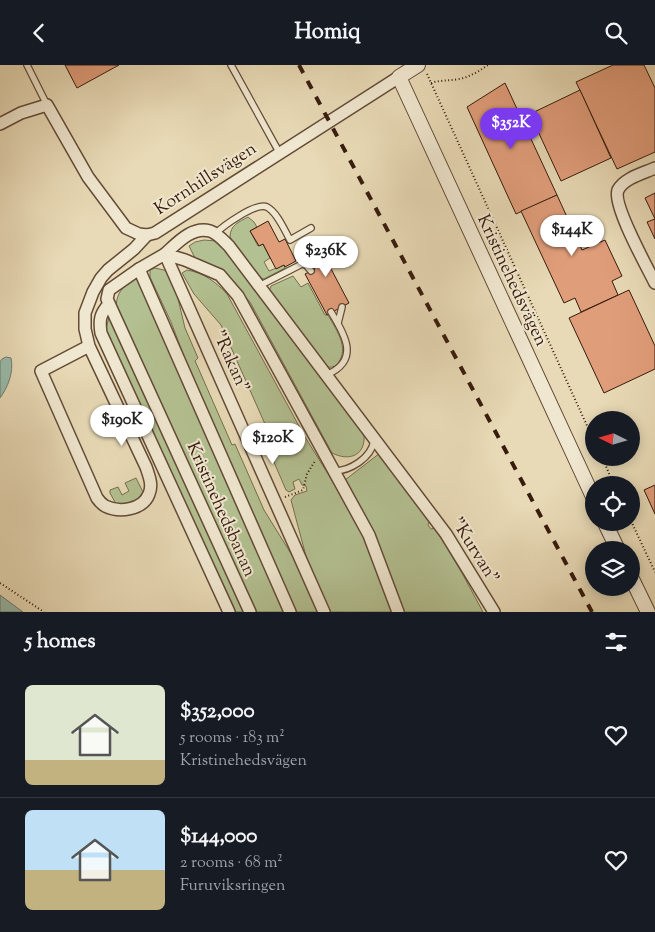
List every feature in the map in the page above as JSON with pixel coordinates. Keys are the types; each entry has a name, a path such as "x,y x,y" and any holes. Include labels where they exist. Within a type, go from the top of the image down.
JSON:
{"street":[{"name":"Kornhillsvägen","path":"47,105 88,177 126,228 139,234 147,235 155,233 399,77 422,68"},
{"name":"Kristinehedsvägen","path":"399,77 585,480"},
{"path":"0,124 21,113 47,105"},
{"path":"655,168 629,180 619,187 617,192 620,208 655,283"},
{"path":"229,612 101,333 99,321 109,299 109,290 165,254 189,233 210,231 229,246 374,439"},
{"path":"89,347 41,371 97,498 104,505 123,510 144,502 149,495 151,483 146,467 89,347 84,329 85,313 97,283 108,270 134,249 147,235"},
{"path":"165,254 220,275 238,296 369,535 398,612"},
{"name":"\"Rakan\"","path":"165,254 324,612"},
{"path":"139,269 290,612"},
{"path":"97,283 109,299"},
{"name":"Kristinehedsbanan","path":"109,299 250,612"},
{"name":"\"Kurvan\"","path":"374,439 446,534 494,612"},
{"path":"640,596 648,612"}],"lane":[{"path":"28,65 47,105"},
{"path":"231,65 279,152"},
{"path":"215,234 237,217 262,206 269,208 277,217 290,240 311,228"},
{"path":"259,285 302,264 306,265 311,271"},
{"path":"338,323 342,307"},
{"path":"326,375 343,365 347,355 347,346 332,312"},
{"path":"334,471 349,468 358,463 369,453 374,439"}],"path":[{"path":"431,83 472,75 488,65"},
{"path":"422,68 431,83 585,421"},
{"path":"274,501 302,489 310,468 315,461 325,454"},
{"path":"636,531 655,572"},
{"path":"0,583 44,612"}],"shaded area":[{"path":"248,217 257,227 250,231 258,246 263,244 270,258 264,262 269,271 284,265 285,268 264,279 259,277 230,237 233,227"},
{"path":"204,240 216,241 221,245 364,434 362,447 356,455 345,457 332,453 250,302 229,278 195,258 189,246"},
{"path":"155,268 164,270 170,275 175,286 185,328 198,358 195,361 232,445 235,444 264,510 298,565 319,612 295,612 150,277 150,270"},
{"path":"187,270 199,273 209,279 227,294 305,437 353,514 370,548 394,612 329,612 307,560 291,500 295,495 307,491 306,486 302,485 299,479 293,482 295,489 289,492 286,490 261,432 264,430 262,425 265,424 221,325 194,294 182,273"},
{"path":"293,276 301,287 308,283 325,315 328,315 337,331 342,343 342,354 338,364 335,366 327,367 269,291 271,286"},
{"path":"135,278 140,282 286,612 255,612 117,312 116,306 120,292"},
{"path":"109,317 245,612 234,612 109,340 106,329"},
{"path":"6,357 11,358 11,374 6,389 0,398 0,362"},
{"path":"380,453 430,520 428,525 431,529 435,528 483,612 404,612 375,539 345,480"},
{"path":"136,478 143,492 138,499 124,504 116,504 110,490 118,487 122,495 129,491 125,483"},
{"path":"0,595 23,612 0,612"}],"building":[{"path":"65,65 119,65 77,88"},
{"path":"613,65 644,65 655,88 655,152 617,169 576,82"},
{"path":"505,83 557,195 516,214 467,107"},
{"path":"580,90 611,158 561,181 530,114"},
{"path":"655,193 655,219 645,198"},
{"path":"557,195 582,250 605,240 622,276 612,281 618,295 581,312 575,298 564,303 521,211"},
{"path":"655,219 655,239 647,222"},
{"path":"268,221 279,242 285,239 296,261 285,267 284,265 276,269 263,244 259,246 250,231"},
{"path":"330,239 340,259 329,265 349,303 327,315 305,274 315,269 306,252"},
{"path":"629,290 655,346 655,369 604,393 569,318"},
{"path":"655,485 655,514 644,490"}],"railway":[{"path":"299,65 592,612"}]}
